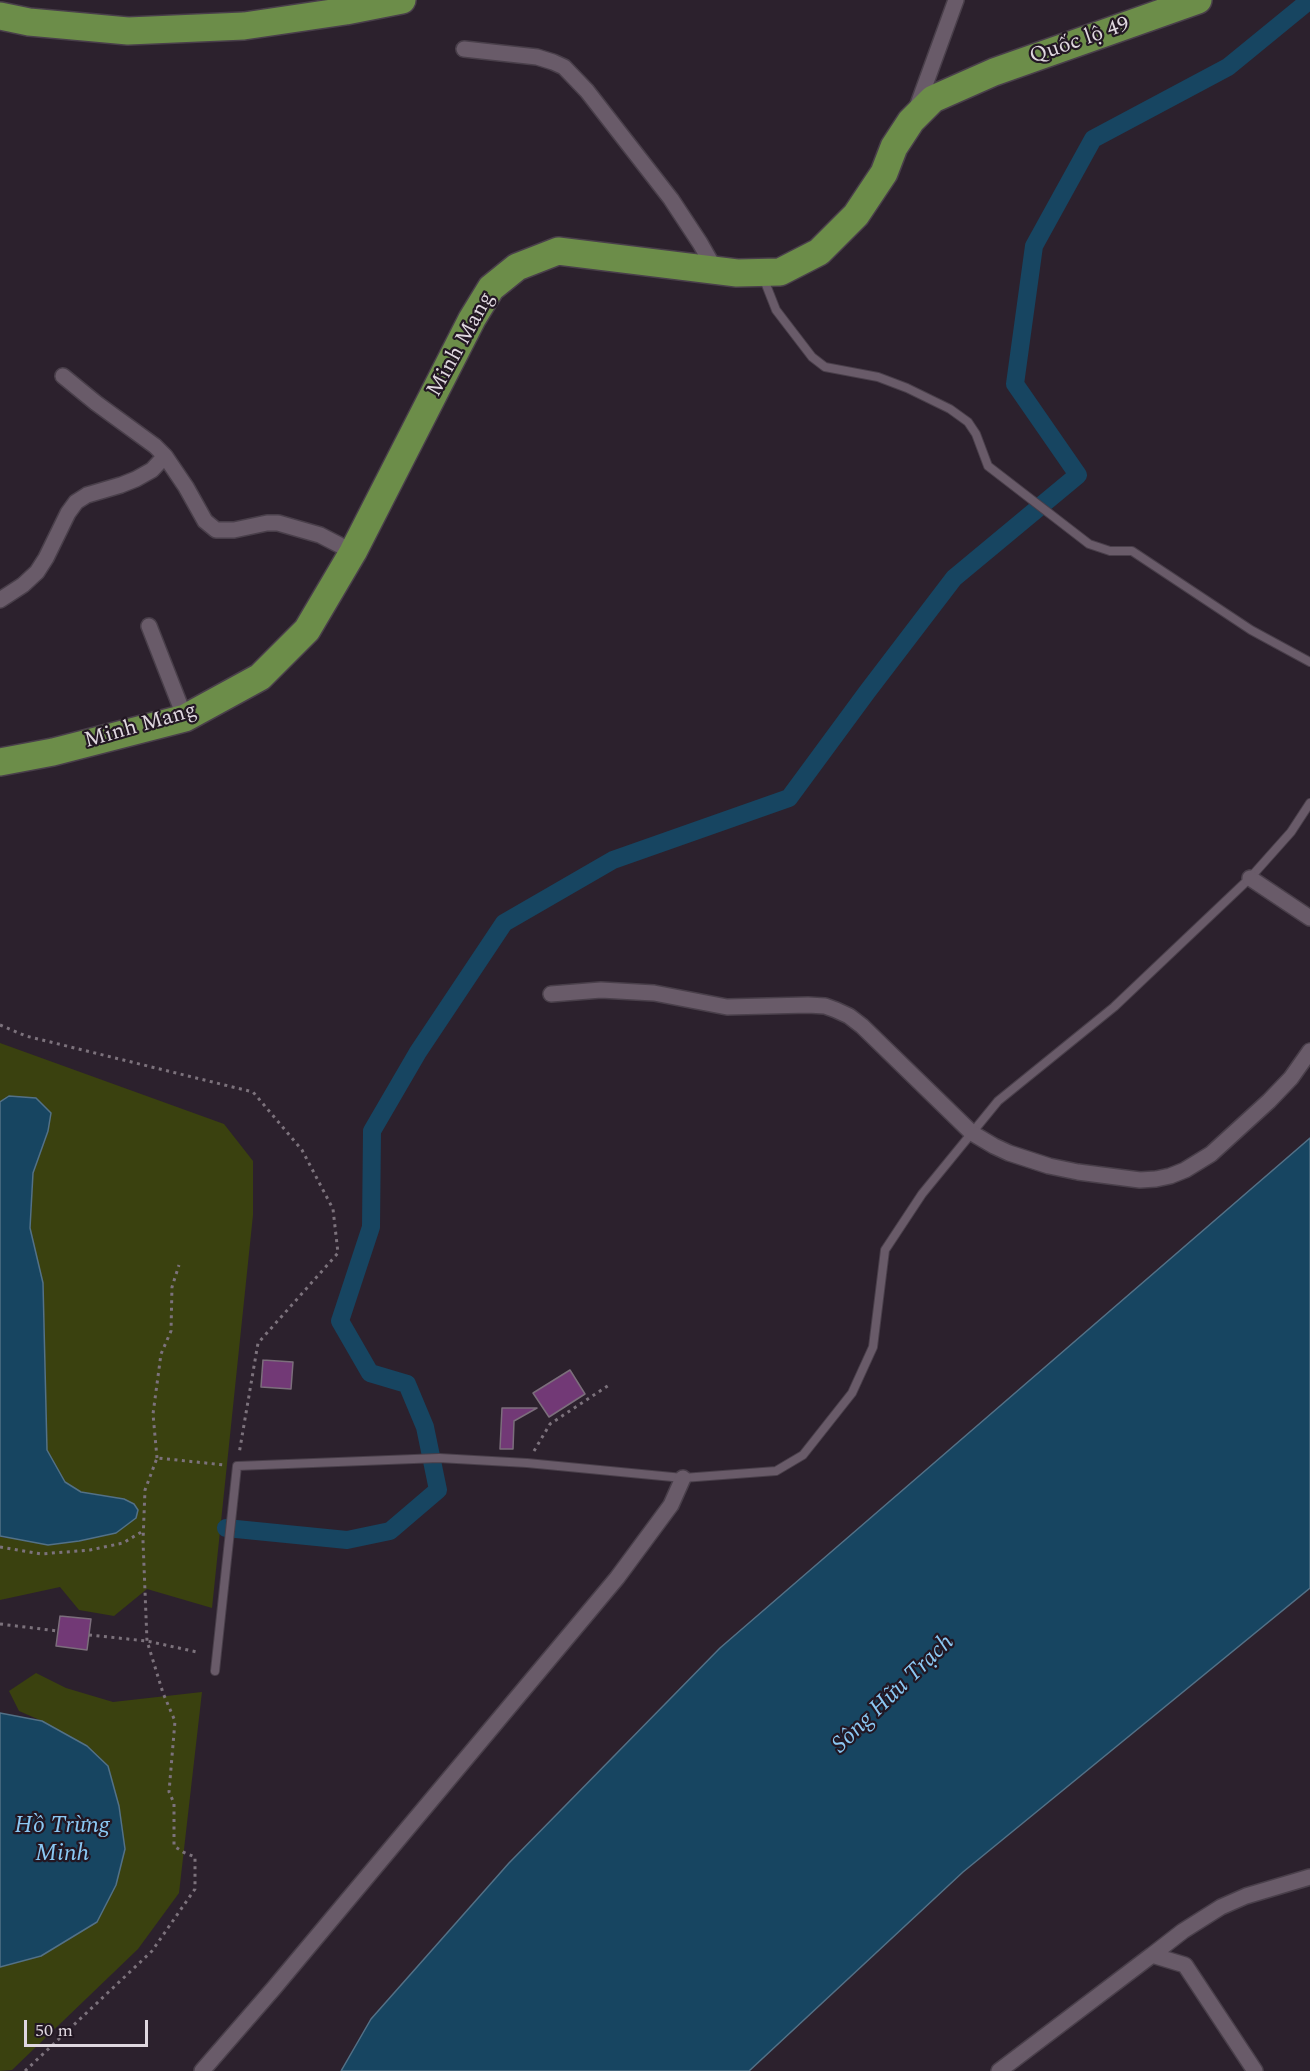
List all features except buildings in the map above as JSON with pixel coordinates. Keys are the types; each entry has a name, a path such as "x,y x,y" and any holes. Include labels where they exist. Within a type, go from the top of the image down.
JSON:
{"highway":[{"path":"0,2 31,9 129,17 240,13 329,0"},
{"path":"0,16 29,22 128,31 244,26 402,0"},
{"name":"Quốc lộ 49","path":"994,72 1198,0"},
{"name":"Minh Mang","path":"0,762 53,752 185,718 260,677 308,630 353,552 472,320 492,288 517,267 558,251 716,271 762,274 780,272 819,252 856,215 884,173 894,147 911,121 933,99 994,72"}],"street":[{"path":"911,121 957,0"},
{"path":"464,49 537,57 564,67 599,106 628,147 671,199 716,271"},
{"path":"63,376 165,456 205,521 216,530 224,531 278,523 320,535 353,552"},
{"path":"0,600 23,585 37,572 76,502 87,495 121,486 136,479 152,470 165,456"},
{"path":"149,626 185,718"},
{"path":"1250,878 1310,918"},
{"path":"551,994 601,990 644,992 727,1007 807,1005 836,1010 862,1026 972,1133 1009,1153 1078,1172 1140,1179 1170,1176 1185,1170 1211,1154 1238,1132 1291,1078 1310,1051"},
{"path":"202,2071 617,1578 671,1505 683,1478"},
{"path":"999,2071 1183,1931 1221,1907 1246,1896 1310,1877"},
{"path":"1152,1955 1185,1965 1255,2071"}],"lane":[{"path":"762,274 776,310 812,357 825,367 878,377 950,409 968,422 976,434 988,466 1089,544 1110,550 1132,551 1251,630 1310,662"},
{"path":"215,1671 237,1466 439,1458 527,1463 683,1478 776,1472 803,1455 852,1393 873,1347 885,1250 922,1194 998,1101 1114,1007 1250,878 1291,832 1310,803"}],"path":[{"path":"0,1025 26,1036 253,1092 302,1150 333,1209 338,1253 258,1343 237,1466 157,1458"},
{"path":"25,2071 152,1951 195,1889 195,1857 174,1846 174,1803 169,1792 175,1721 163,1693 147,1641 143,1541 145,1490 157,1458 153,1414 161,1354 171,1331 172,1287 179,1265"},
{"path":"527,1463 550,1424 609,1385"},
{"path":"0,1547 41,1554 90,1550 123,1543 143,1531"},
{"path":"0,1624 58,1631"},
{"path":"89,1635 147,1641 197,1652"}],"green space":[{"path":"0,1043 224,1124 253,1161 253,1215 212,1608 147,1589 114,1616 79,1610 60,1587 0,1600 0,1536 4,1538 138,1512 124,1499 81,1492 65,1482 47,1450 43,1283 30,1228 33,1173 48,1131 9,1096 0,1102"},
{"path":"36,1673 66,1688 113,1702 202,1692 179,1893 138,1949 12,2070 0,2071 0,1967 41,1956 125,1849 119,1806 108,1766 87,1746 19,1711 9,1691"}],"water":[{"path":"9,1096 36,1098 51,1113 48,1131 33,1173 30,1228 43,1283 47,1450 65,1482 81,1492 124,1499 134,1504 138,1510 136,1518 116,1533 48,1545 0,1536 0,1102"},
{"name":"Sông Hữu Trạch","path":"1310,1138 1310,1588 963,1872 749,2071 341,2071 371,2019 509,1863 720,1648"},
{"name":"Hồ Trừng Minh","path":"0,1713 42,1721 87,1746 108,1766 119,1806 125,1849 116,1885 97,1922 41,1956 0,1967"}],"waterway":[{"path":"226,1528 347,1540 390,1531 438,1490 425,1427 407,1384 370,1373 340,1321 371,1227 372,1131 418,1052 504,923 613,860 789,798 954,578 1078,475 1015,384 1034,246 1093,139 1228,67 1310,0"}]}
